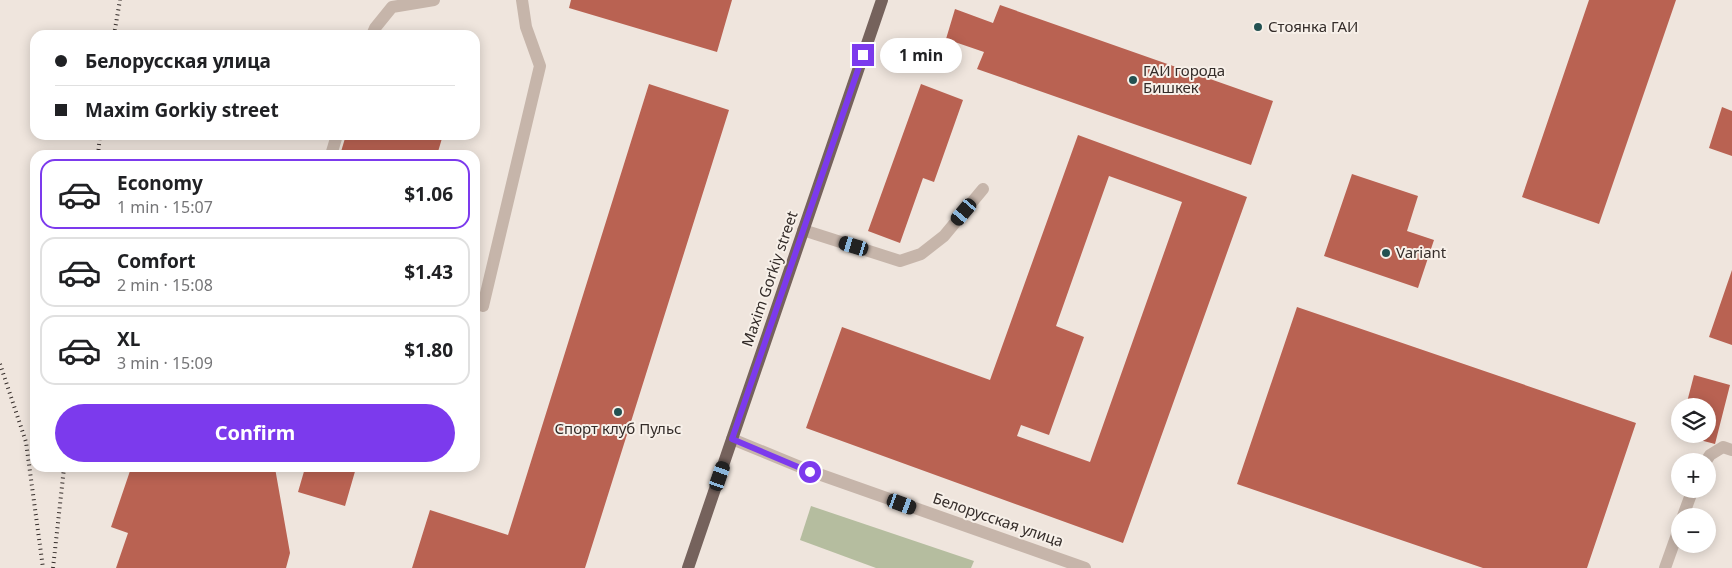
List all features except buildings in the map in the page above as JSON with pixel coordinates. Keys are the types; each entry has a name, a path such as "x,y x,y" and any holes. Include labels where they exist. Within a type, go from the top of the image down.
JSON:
{"main road":[{"name":"Maxim Gorkiy street","path":"688,568 882,0"}],"street":[{"path":"374,30 392,7 434,0"},
{"path":"483,306 540,66 526,27 522,0"},
{"path":"804,230 900,260 921,254 944,236 983,189"},
{"name":"Белорусская улица","path":"732,439 810,472 1085,568"},
{"path":"1713,453 1723,447 1732,450"},
{"path":"1665,568 1671,551"}],"green space":[{"path":"811,506 974,561 971,568 876,568 800,540"}],"railway":[{"path":"115,30 120,0"},
{"path":"98,150 100,140"},
{"path":"0,364 26,442 30,472"},
{"path":"30,472 43,568"},
{"path":"53,568 64,472"}],"place":[{"name":"Стоянка ГАИ","path":"1258,27"},
{"name":"ГАИ города Бишкек","path":"1133,80"},
{"name":"Variant","path":"1386,253"},
{"name":"Спорт клуб Пульс","path":"618,412"}],"route":[{"path":"810,472 732,439 863,55"}]}
